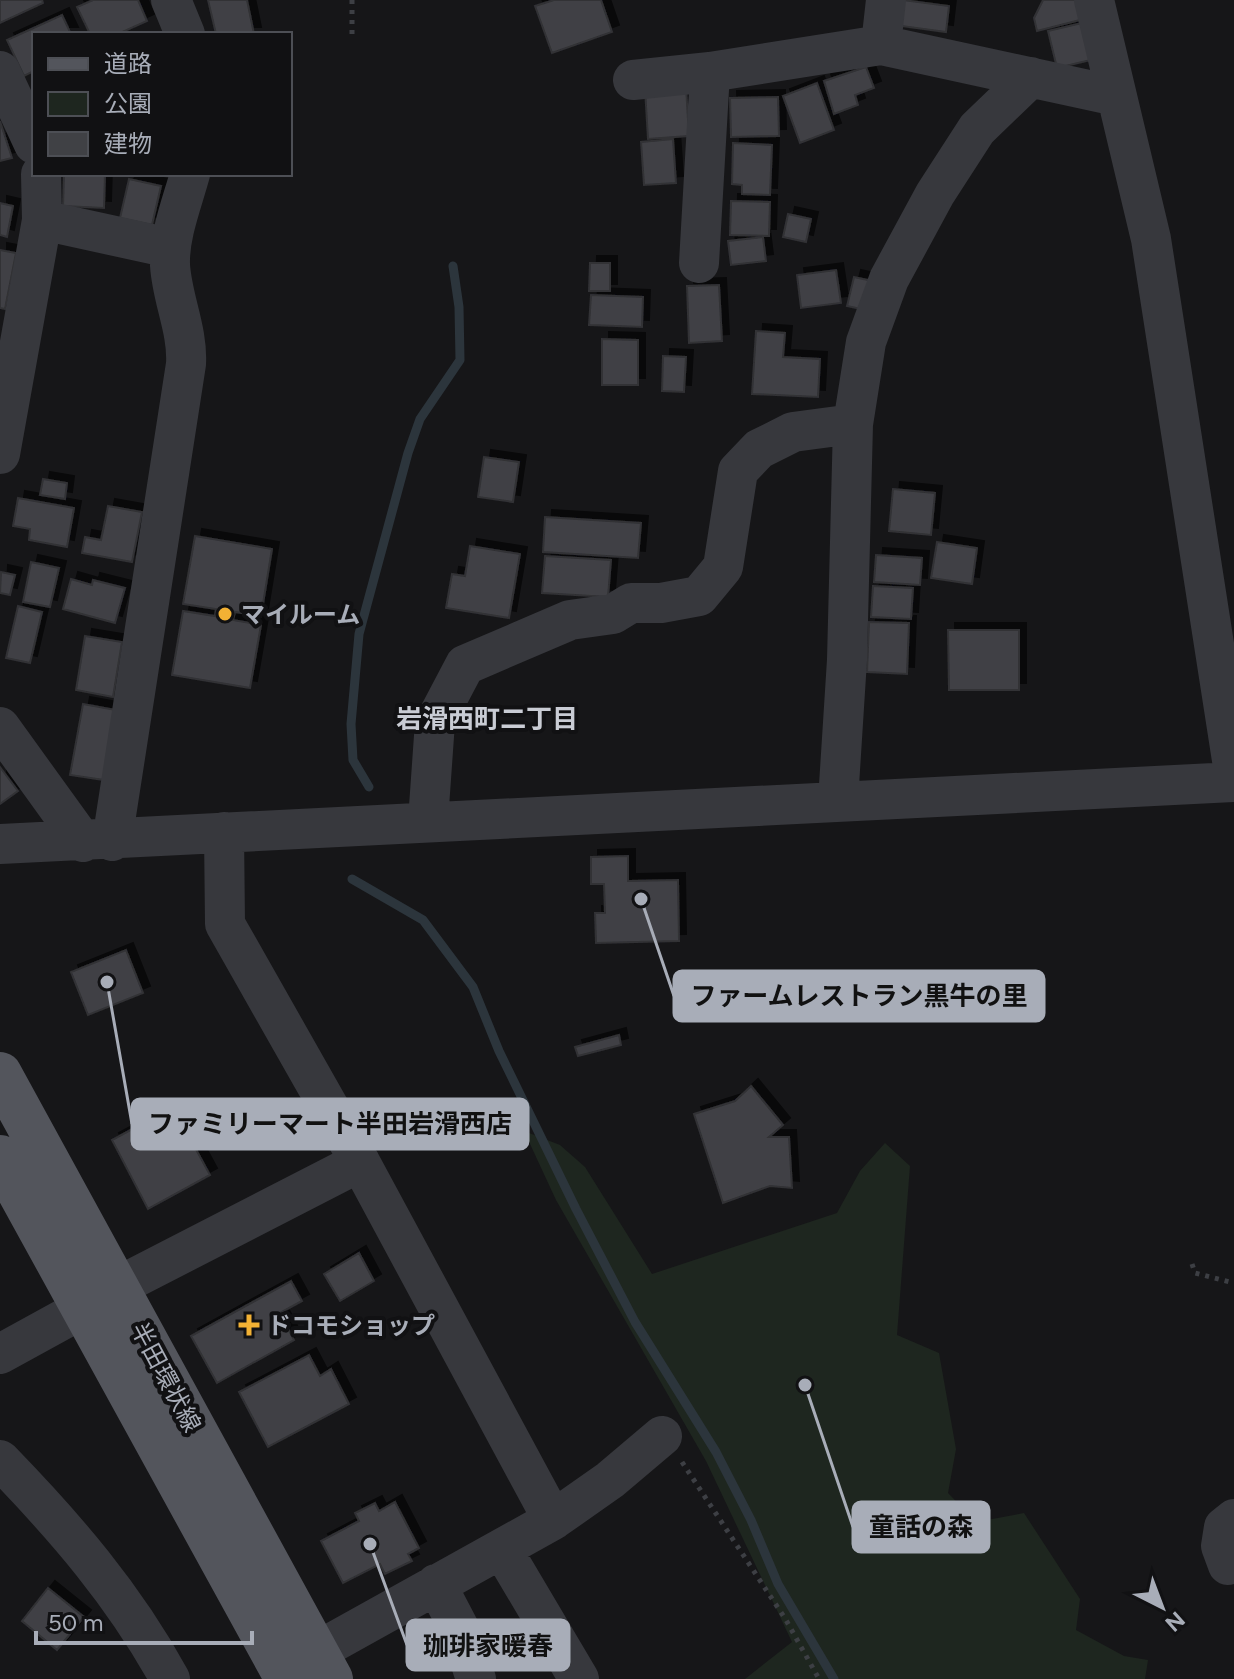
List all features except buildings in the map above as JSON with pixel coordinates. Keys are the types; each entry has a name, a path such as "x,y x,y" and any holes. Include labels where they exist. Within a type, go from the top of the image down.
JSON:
{"main road":[{"name":"半田環状線","path":"0,1074 100,1298 296,1672"},
{"name":"半田環状線","path":"0,1157 100,1298"}],"street":[{"path":"171,0 184,32"},
{"path":"881,45 886,0"},
{"path":"1094,0 1151,239 1234,773"},
{"path":"633,80 710,72 881,45 1116,96"},
{"path":"0,71 32,140"},
{"path":"699,263 710,72"},
{"path":"838,801 841,707 847,660 853,424 866,342 889,279 935,194 977,129 1031,77"},
{"path":"0,454 42,220 41,176"},
{"path":"98,841 186,364 187,346 170,269 170,248 189,176"},
{"path":"42,220 170,248"},
{"path":"428,821 435,722 465,665 570,620 613,614 631,603 661,603 699,596 723,567 738,471 759,449 793,432 853,424"},
{"path":"0,727 98,841"},
{"path":"0,844 1234,782"},
{"path":"224,832 225,924 360,1162 553,1520"},
{"path":"0,1354 360,1162"},
{"path":"296,1672 436,1584 553,1520 610,1480 662,1436"},
{"path":"0,1460 74,1537 123,1600 170,1679"},
{"path":"1228,1565 1221,1546 1224,1527 1234,1519"},
{"path":"502,1549 579,1679"},
{"path":"436,1584 459,1628 476,1679"}],"path":[{"path":"352,0 352,36"},
{"path":"1192,1264 1195,1273 1234,1283"},
{"path":"662,1436 786,1620 819,1679"}],"green space":[{"path":"524,1131 560,1145 585,1167 652,1274 837,1213 860,1171 885,1143 910,1166 897,1335 939,1353 956,1449 948,1493 976,1522 1024,1513 1080,1599 1076,1630 1124,1656 1148,1660 1145,1679 745,1679 792,1642 706,1461 556,1200"}],"waterway":[{"path":"369,787 353,760 351,724 359,634 420,419 460,360 459,307 453,266"},
{"path":"352,879 423,920 473,987 499,1051 576,1209 635,1322 716,1452 751,1520 778,1584 834,1679"}],"place":[{"name":"マイルーム","path":"225,614"},
{"name":"ファームレストラン黒牛の里","path":"641,899"},
{"name":"ファミリーマート半田岩滑西店","path":"107,982"},
{"name":"ドコモショップ","path":"249,1325"},
{"name":"童話の森","path":"805,1385"},
{"name":"珈琲家暖春","path":"370,1544"}],"district":[{"name":"岩滑西町二丁目","path":"487,719"}]}
